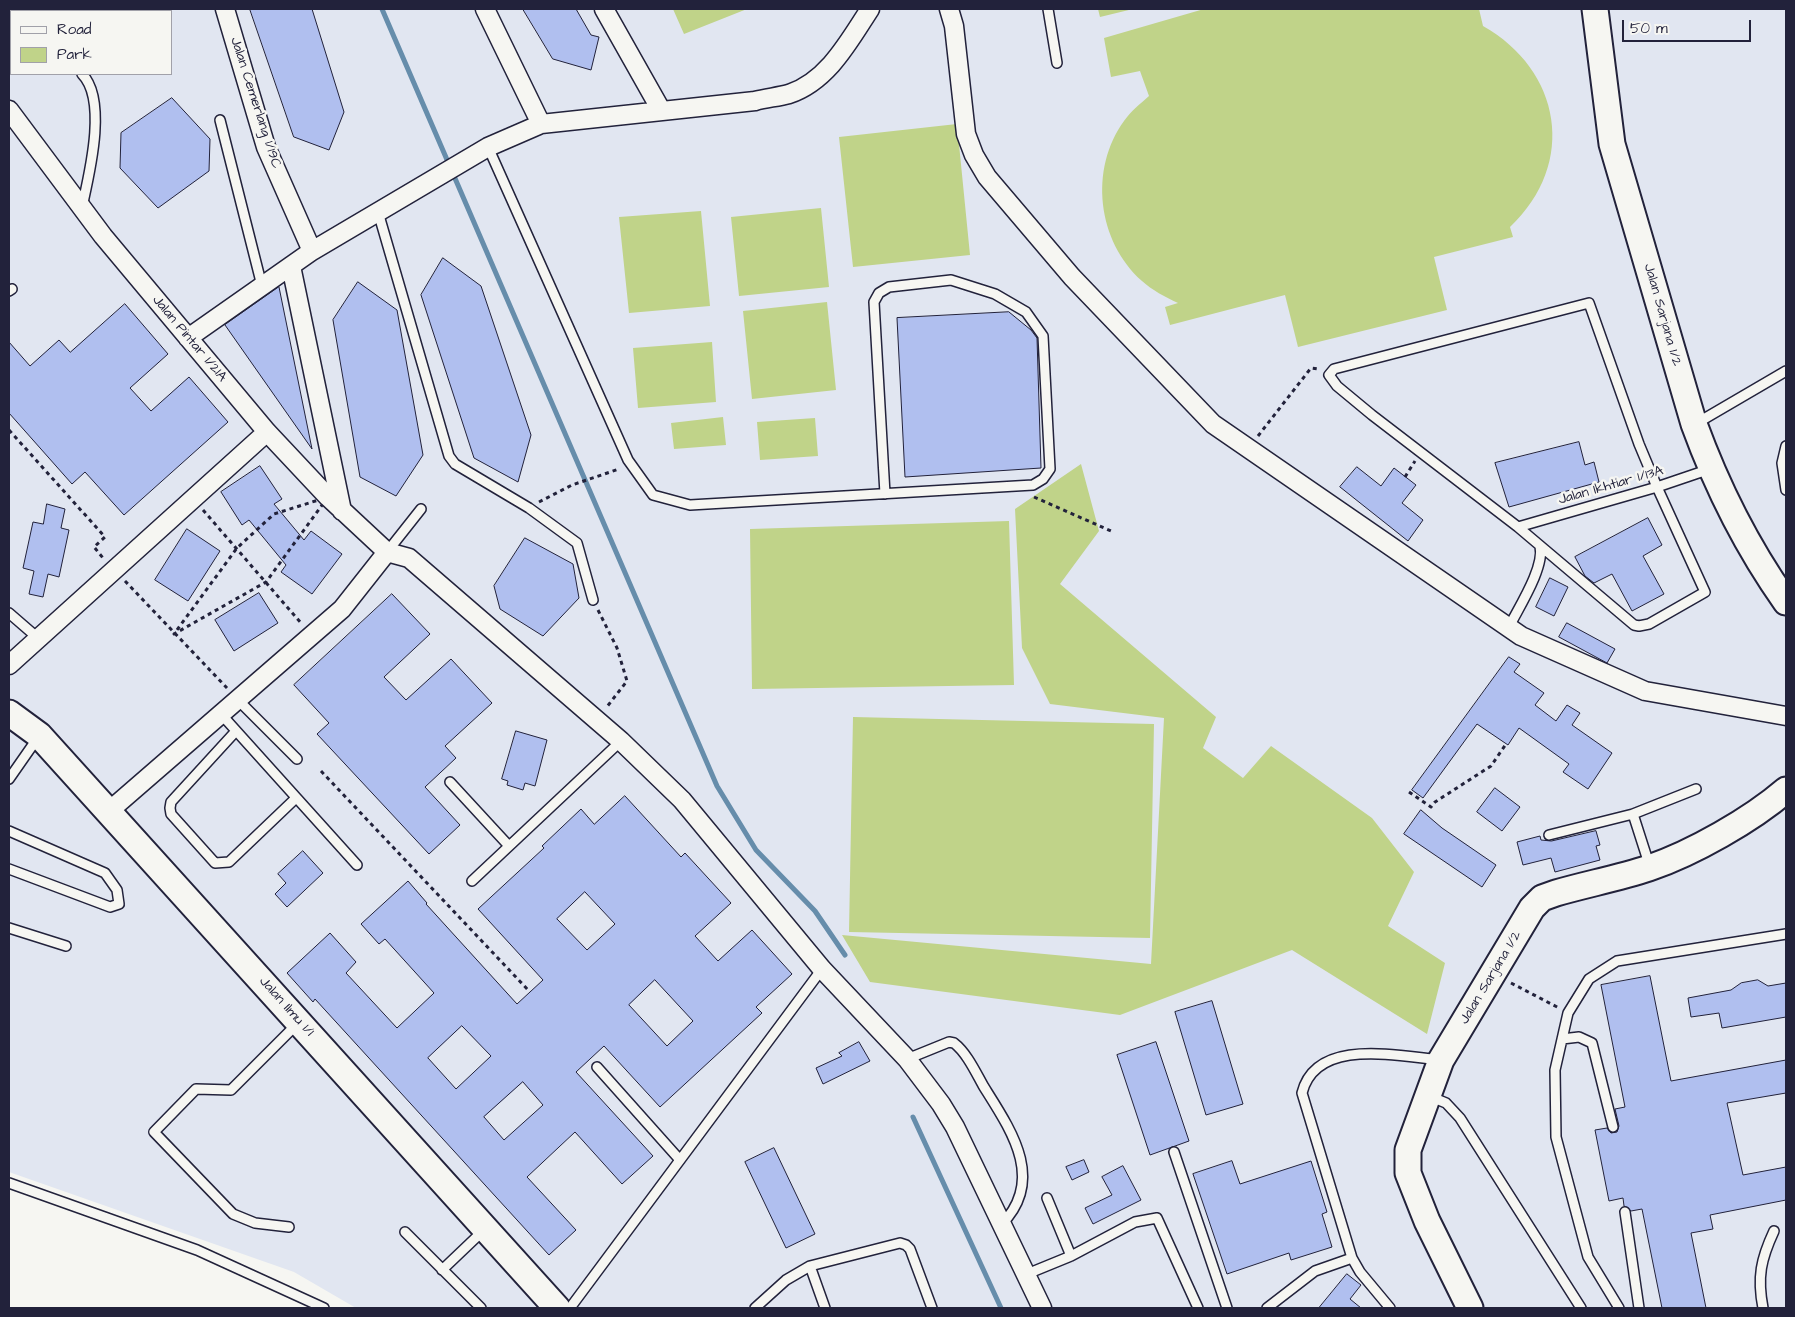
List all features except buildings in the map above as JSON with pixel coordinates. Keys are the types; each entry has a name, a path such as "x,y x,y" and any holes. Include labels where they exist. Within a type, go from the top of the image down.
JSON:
{"street":[{"name":"Jalan Cemerlang 1/19C","path":"225,9 266,147 312,251"},
{"path":"485,9 541,124"},
{"path":"604,9 661,110"},
{"path":"188,338 312,251 481,152 541,124 755,100 790,94 818,79 845,48 870,9"},
{"path":"949,9 954,26 966,134 974,155 987,177 1072,277 1213,424 1521,636 1645,692 1783,719"},
{"name":"Jalan Sarjana 1/2","path":"1595,9 1612,144 1694,424 1711,469 1750,545 1786,602"},
{"name":"Jalan Pintar 1/21A","path":"9,110 82,208 267,432 328,498 387,552"},
{"path":"291,266 342,511"},
{"path":"9,665 267,432"},
{"path":"108,812 342,609 387,552 409,558 621,741 682,800 822,969 907,1059 931,1090 955,1127 1042,1308"},
{"name":"Jalan Ilmu 1/1","path":"9,713 39,735 557,1308"},
{"name":"Jalan Sarjana 1/2","path":"1470,1308 1427,1221 1408,1172 1408,1150 1441,1060 1532,908 1542,898 1650,868 1731,828 1772,802 1786,790"}],"lane":[{"path":"1048,9 1057,62"},
{"path":"82,208 92,157 94,105 90,88 83,75"},
{"path":"220,120 262,286"},
{"path":"481,152 628,460 653,495 690,505 1010,487 1033,485 1043,480 1050,469 1043,336 1026,312 995,294 951,280 889,287 879,293 874,302 884,494"},
{"path":"378,212 449,456 455,464 529,508 577,543 593,600"},
{"path":"1589,303 1657,487 1705,592 1650,624 1634,625 1518,527 1337,386 1329,376 1334,369 1589,303"},
{"path":"1694,424 1786,372"},
{"path":"1786,446 1782,463 1786,490"},
{"name":"Jalan Ikhtiar 1/13A","path":"1518,527 1657,487 1711,469"},
{"path":"387,552 421,509"},
{"path":"1509,628 1539,566 1542,554 1540,546"},
{"path":"9,612 39,639"},
{"path":"238,700 297,759"},
{"path":"221,714 357,865"},
{"path":"236,731 171,802 171,814 215,863 228,862 296,798"},
{"path":"9,779 39,735"},
{"path":"472,881 621,741"},
{"path":"450,782 509,846"},
{"path":"1549,835 1633,814 1696,789"},
{"path":"1633,814 1650,868"},
{"path":"9,831 105,873 117,890 119,904 110,907 9,869"},
{"path":"9,928 66,946"},
{"path":"1619,1308 1588,1258 1556,1138 1555,1070 1568,1013 1589,979 1617,961 1786,934"},
{"path":"570,1308 822,969"},
{"path":"289,1227 255,1223 233,1214 154,1132 196,1089 231,1090 299,1022"},
{"path":"1562,1039 1579,1037 1592,1043 1613,1127"},
{"path":"907,1059 950,1042 954,1043 967,1059 1004,1119 1022,1158 1023,1172 1022,1184 1013,1213 1001,1225"},
{"path":"1390,1308 1360,1272 1352,1258 1304,1105 1302,1093 1305,1080 1312,1070 1323,1062 1339,1057 1369,1054 1441,1060"},
{"path":"597,1067 680,1160"},
{"path":"1428,1096 1446,1103 1460,1118 1581,1308"},
{"path":"1174,1152 1227,1308"},
{"path":"9,1182 196,1250 324,1308"},
{"path":"1047,1198 1071,1256"},
{"path":"1625,1212 1639,1308"},
{"path":"1027,1274 1071,1256 1135,1222 1157,1218 1198,1308"},
{"path":"442,1270 486,1228"},
{"path":"1763,1308 1760,1294 1761,1260 1774,1231"},
{"path":"405,1232 481,1308"},
{"path":"755,1308 786,1280 810,1266 900,1243 910,1249 932,1308"},
{"path":"1267,1308 1315,1271 1352,1258"},
{"path":"810,1266 825,1308"}],"path":[{"path":"1251,450 1262,428 1311,368 1334,369"},
{"path":"9,430 106,536 94,547 238,700"},
{"path":"529,508 572,485 610,471"},
{"path":"1010,487 1110,531"},
{"path":"193,498 312,635"},
{"path":"174,634 237,548 274,514 328,498"},
{"path":"174,634 266,582 328,498"},
{"path":"593,600 617,648 627,681 596,720"},
{"path":"1409,792 1431,807 1435,802 1491,766 1506,744"},
{"path":"321,771 530,992"},
{"path":"1494,974 1568,1013"}],"shaded area":[{"path":"9,9 1786,9 1786,1308 356,1308 294,1272 9,1172"}],"green space":[{"path":"673,9 747,9 684,34"},
{"path":"1098,9 1133,9 1100,17"},
{"path":"1204,9 1479,9 1483,26 1509,45 1530,67 1544,92 1551,119 1552,147 1545,175 1532,202 1510,227 1513,237 1434,257 1447,310 1298,347 1285,295 1170,325 1165,307 1178,303 1150,287 1127,265 1115,246 1107,225 1103,204 1102,182 1106,161 1113,140 1124,121 1149,96 1140,71 1111,77 1104,38"},
{"path":"957,124 970,255 853,267 839,137"},
{"path":"821,208 829,287 739,296 731,217"},
{"path":"701,211 710,306 629,313 619,217"},
{"path":"827,302 836,390 752,399 743,311"},
{"path":"712,342 716,402 638,408 633,348"},
{"path":"723,417 726,445 674,449 671,423"},
{"path":"815,418 818,456 760,460 757,422"},
{"path":"1081,464 1099,531 1060,584 1216,717 1203,748 1243,778 1271,746 1372,818 1414,872 1388,926 1445,963 1427,1034 1292,950 1120,1015 870,982 842,935 1151,964 1164,718 1050,704 1022,648 1015,509"},
{"path":"1009,521 1014,685 752,689 750,529"},
{"path":"853,717 1154,724 1150,938 849,932"}],"waterway":[{"path":"382,9 717,786 756,850 815,911 845,955"},
{"path":"913,1117 1001,1308"}]}
